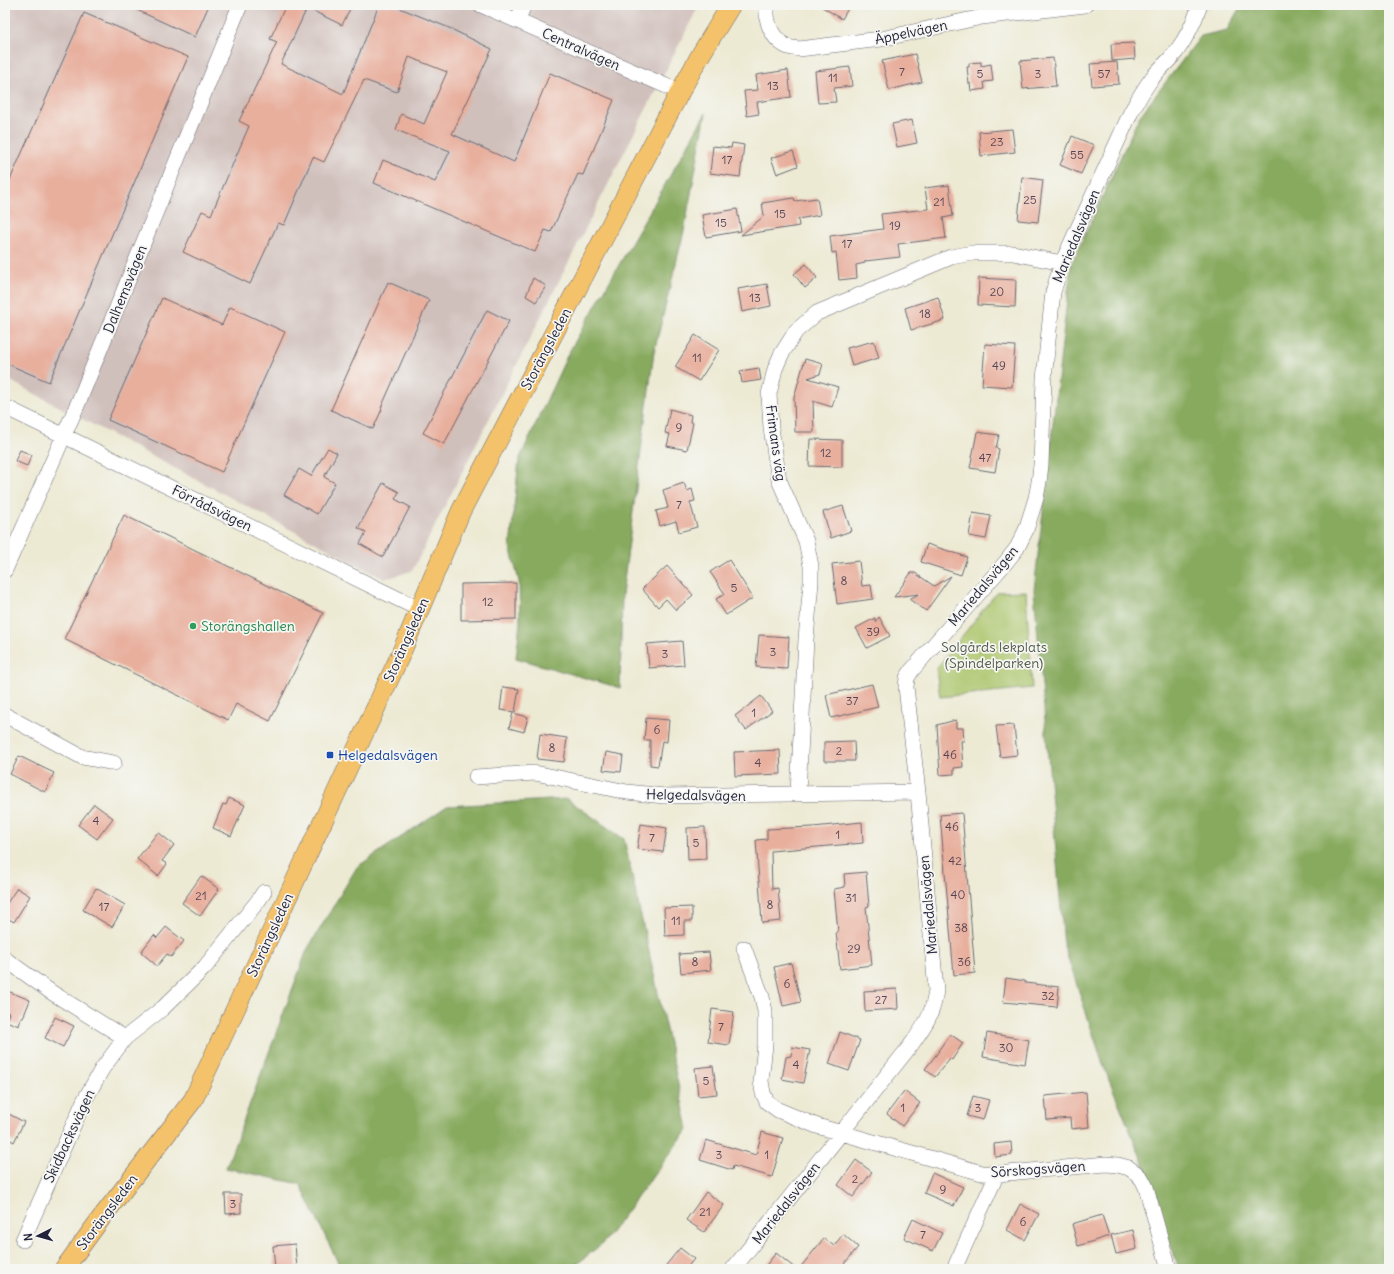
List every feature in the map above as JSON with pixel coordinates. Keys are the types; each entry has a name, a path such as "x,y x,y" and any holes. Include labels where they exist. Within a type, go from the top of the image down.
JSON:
{"main road":[{"name":"Storängsleden","path":"66,1268 193,1100 399,658 461,512 680,92 731,5"}],"street":[{"name":"Dalhemsvägen","path":"5,570 79,401 240,5"},
{"name":"Centralvägen","path":"481,5 680,92"},
{"path":"517,21 524,5"},
{"name":"Äppelvägen","path":"768,5 766,11 767,17 772,31 779,41 787,47 799,49 881,39 982,17 1085,5"},
{"name":"Mariedalsvägen","path":"733,1269 911,1045 927,1021 934,1004 936,990 918,792 906,687 907,678 912,670 1006,562 1017,548 1026,530 1036,498 1039,482 1044,379 1053,292 1062,263 1131,112 1154,76 1182,43 1194,23 1200,5"},
{"name":"Frimans väg","path":"798,793 811,566 806,541 780,480 771,428 769,394 775,369 781,355 796,331 817,313 951,257 973,253 1013,253 1062,263"},
{"name":"Förrådsvägen","path":"5,407 420,609"},
{"path":"5,715 82,757 114,763"},
{"name":"Helgedalsvägen","path":"476,777 535,773 627,792 664,796 755,796 798,793 918,792"},
{"name":"Skidbacksvägen","path":"23,1240 84,1101 102,1069 125,1038 163,1008 205,967 264,892"},
{"name":"Sörskogsvägen","path":"744,948 762,997 765,1045 761,1081 763,1093 767,1102 778,1110 817,1126 982,1173 996,1174 1106,1164 1129,1168 1142,1179 1146,1187 1169,1269"},
{"path":"5,959 51,992 125,1038"},
{"path":"954,1269 996,1174"}],"shaded area":[{"path":"5,5 699,5 412,571 384,579 5,378"}],"green space":[{"path":"1241,5 1389,5 1389,1269 1179,1269 1144,1165 1104,1067 1064,946 1034,590 1071,265 1139,117 1201,36 1227,30"},
{"path":"706,113 684,231 654,352 622,595 620,688 516,658 520,623 519,581 510,547 519,460 568,354"},
{"name":"Solgårds lekplats (Spindelparken)","path":"1026,591 1032,688 940,697 936,669 997,592"},
{"path":"567,799 624,839 688,1129 604,1242 571,1269 341,1269 300,1184 226,1168 307,950 357,867 447,806"}],"building":[{"path":"126,5 209,5 195,37"},
{"path":"286,5 352,5 342,25 307,8 281,64 343,94 379,5 392,5 447,27 492,49 452,134 514,162 550,73 614,100 583,175 578,174 551,232 545,230 535,252 374,183 383,160 435,182 450,151 396,130 401,114 424,124 447,72 409,57 397,92 364,80 324,162 313,157 284,225 278,223 250,284 183,252 202,211 211,215 249,126 239,121 277,42 270,39"},
{"path":"819,5 850,5 842,19"},
{"path":"84,13 188,57 49,382 5,363 5,191"},
{"path":"1134,43 1135,59 1112,61 1111,44"},
{"path":"915,54 922,82 889,90 882,61"},
{"path":"1053,58 1056,86 1023,89 1020,61"},
{"path":"981,62 981,66 991,64 993,81 984,82 985,89 971,91 967,67 969,67 969,63"},
{"path":"1117,62 1119,84 1092,86 1090,64"},
{"path":"850,67 852,86 834,88 836,102 818,103 815,71"},
{"path":"788,70 791,97 757,102 759,114 747,116 744,91 758,90 756,75"},
{"path":"912,120 917,143 897,147 892,124"},
{"path":"1012,129 1015,152 981,156 979,132"},
{"path":"1072,136 1094,145 1081,174 1060,165"},
{"path":"732,143 744,145 740,177 710,173 713,146 731,148"},
{"path":"793,151 798,166 777,174 771,158"},
{"path":"1022,177 1043,180 1038,222 1018,220"},
{"path":"949,185 953,216 943,218 946,238 898,244 900,257 865,261 865,263 856,265 857,278 839,280 836,252 832,253 830,236 883,229 881,214 928,209 925,188"},
{"path":"794,198 795,201 817,198 820,215 798,219 799,226 741,235 764,216 762,203"},
{"path":"737,209 741,231 706,237 702,215"},
{"path":"806,264 817,278 805,288 794,274"},
{"path":"533,278 546,286 536,302 526,296"},
{"path":"979,278 1016,280 1015,307 978,305"},
{"path":"388,282 429,300 373,429 331,410"},
{"path":"767,284 771,306 742,312 738,289"},
{"path":"938,297 945,320 911,330 905,308"},
{"path":"162,298 222,325 230,307 285,332 222,472 108,420"},
{"path":"487,310 509,321 444,444 423,433"},
{"path":"695,335 719,350 699,381 675,367"},
{"path":"874,341 879,358 852,366 847,348"},
{"path":"985,344 1015,346 1012,387 982,385"},
{"path":"805,359 823,364 820,374 808,378 838,387 832,407 813,401 814,432 795,432 794,397"},
{"path":"759,368 761,380 742,383 740,371"},
{"path":"670,409 691,415 690,422 693,423 687,450 667,446 670,434 665,433"},
{"path":"977,432 999,435 996,448 999,449 995,472 970,468"},
{"path":"810,439 842,440 842,467 809,466"},
{"path":"328,448 337,453 324,477 335,483 317,514 284,495 299,469 311,476"},
{"path":"20,450 32,455 27,466 15,461"},
{"path":"383,483 399,492 395,499 410,507 383,557 360,544 366,532 358,528"},
{"path":"684,483 687,491 692,489 695,501 690,502 697,527 679,532 676,521 660,526 656,511 668,508 663,490"},
{"path":"843,506 851,531 831,538 823,512"},
{"path":"973,513 991,516 986,539 969,536"},
{"name":"Storängshallen","path":"124,515 323,613 270,721 236,704 228,720 64,639"},
{"path":"927,544 967,557 961,575 921,562"},
{"path":"729,560 753,598 726,615 716,599 725,594 710,572"},
{"path":"859,561 862,586 871,585 873,599 837,604 832,564"},
{"path":"667,566 693,595 676,610 666,599 658,607 642,589"},
{"path":"911,573 915,573 934,586 951,576 926,611 909,599 919,594 894,597"},
{"path":"516,583 516,619 461,620 461,584"},
{"path":"879,617 890,636 867,648 856,628 875,618 875,622"},
{"path":"759,635 789,637 787,669 756,667"},
{"path":"682,641 684,665 649,668 647,644"},
{"path":"872,684 878,707 831,718 826,695"},
{"path":"503,687 519,689 515,712 500,710"},
{"path":"761,696 772,711 746,730 735,716"},
{"path":"513,713 528,717 524,732 509,728"},
{"path":"646,718 669,720 667,742 662,741 658,766 650,765 650,740 644,740"},
{"path":"956,720 956,728 963,728 964,741 961,741 963,767 954,768 954,774 940,775 937,725"},
{"path":"1014,725 1017,755 1000,757 996,726"},
{"path":"540,734 567,738 564,762 537,759"},
{"path":"854,741 855,761 824,761 824,742"},
{"path":"780,750 781,774 735,776 734,752"},
{"path":"606,752 623,755 621,772 603,770"},
{"path":"19,756 54,773 45,792 10,774"},
{"path":"229,798 245,805 231,836 213,828 223,804 226,805"},
{"path":"94,804 113,818 97,839 78,825"},
{"path":"962,813 975,973 954,975 940,815"},
{"path":"862,822 863,843 771,851 772,889 778,888 781,921 762,923 756,840 767,839 767,829 813,827"},
{"path":"641,824 667,828 663,852 637,849"},
{"path":"705,827 706,859 688,860 687,828"},
{"path":"158,832 174,845 162,861 167,864 158,876 137,859"},
{"path":"866,872 869,906 866,907 872,965 840,969 836,932 838,932 834,889 845,887 844,874"},
{"path":"201,876 219,889 200,916 182,903"},
{"path":"17,888 30,896 14,922 5,917 5,906"},
{"path":"96,888 125,905 112,927 83,910"},
{"path":"692,907 692,921 684,921 684,935 665,936 664,908"},
{"path":"166,927 184,941 171,957 167,954 157,966 141,952 154,935 157,938"},
{"path":"709,952 711,970 681,973 679,954"},
{"path":"791,963 801,1002 783,1006 774,967"},
{"path":"1006,978 1025,981 1025,983 1059,987 1057,1007 1003,1002"},
{"path":"897,989 898,1009 865,1011 864,991"},
{"path":"5,990 30,1000 23,1018 21,1018 19,1026 6,1021 9,1013 5,1012"},
{"path":"712,1009 734,1012 729,1045 708,1042"},
{"path":"55,1017 74,1026 63,1047 45,1038"},
{"path":"840,1032 860,1040 849,1071 829,1064"},
{"path":"987,1033 1029,1040 1025,1064 983,1057"},
{"path":"950,1034 963,1043 952,1060 950,1058 935,1077 925,1069"},
{"path":"792,1047 810,1050 803,1083 782,1079 786,1057 791,1056"},
{"path":"713,1066 717,1094 698,1096 695,1068"},
{"path":"904,1091 920,1103 902,1126 887,1114"},
{"path":"1086,1092 1089,1127 1071,1129 1070,1118 1047,1120 1045,1096"},
{"path":"973,1096 989,1100 983,1120 967,1116"},
{"path":"5,1112 24,1122 14,1142 5,1137"},
{"path":"762,1132 783,1138 772,1177 733,1166 732,1170 700,1160 706,1140 756,1155"},
{"path":"1011,1142 1012,1155 995,1157 994,1144"},
{"path":"856,1160 872,1172 853,1197 838,1185"},
{"path":"932,1173 963,1187 954,1206 924,1193"},
{"path":"706,1192 724,1205 704,1232 686,1220"},
{"path":"225,1194 241,1194 241,1213 226,1214"},
{"path":"1020,1204 1039,1214 1025,1240 1007,1230"},
{"path":"1102,1215 1109,1236 1078,1246 1072,1224"},
{"path":"913,1219 942,1233 933,1251 904,1238"},
{"path":"1133,1230 1137,1249 1116,1254 1111,1235"},
{"path":"843,1234 858,1247 840,1269 799,1269 824,1238 834,1246"},
{"path":"295,1244 297,1269 275,1269 273,1246"},
{"path":"680,1248 694,1259 686,1269 663,1269"},
{"path":"776,1253 796,1269 763,1269"}],"place":[{"name":"Storängshallen","path":"193,626"},
{"name":"Helgedalsvägen","path":"330,755"}]}
